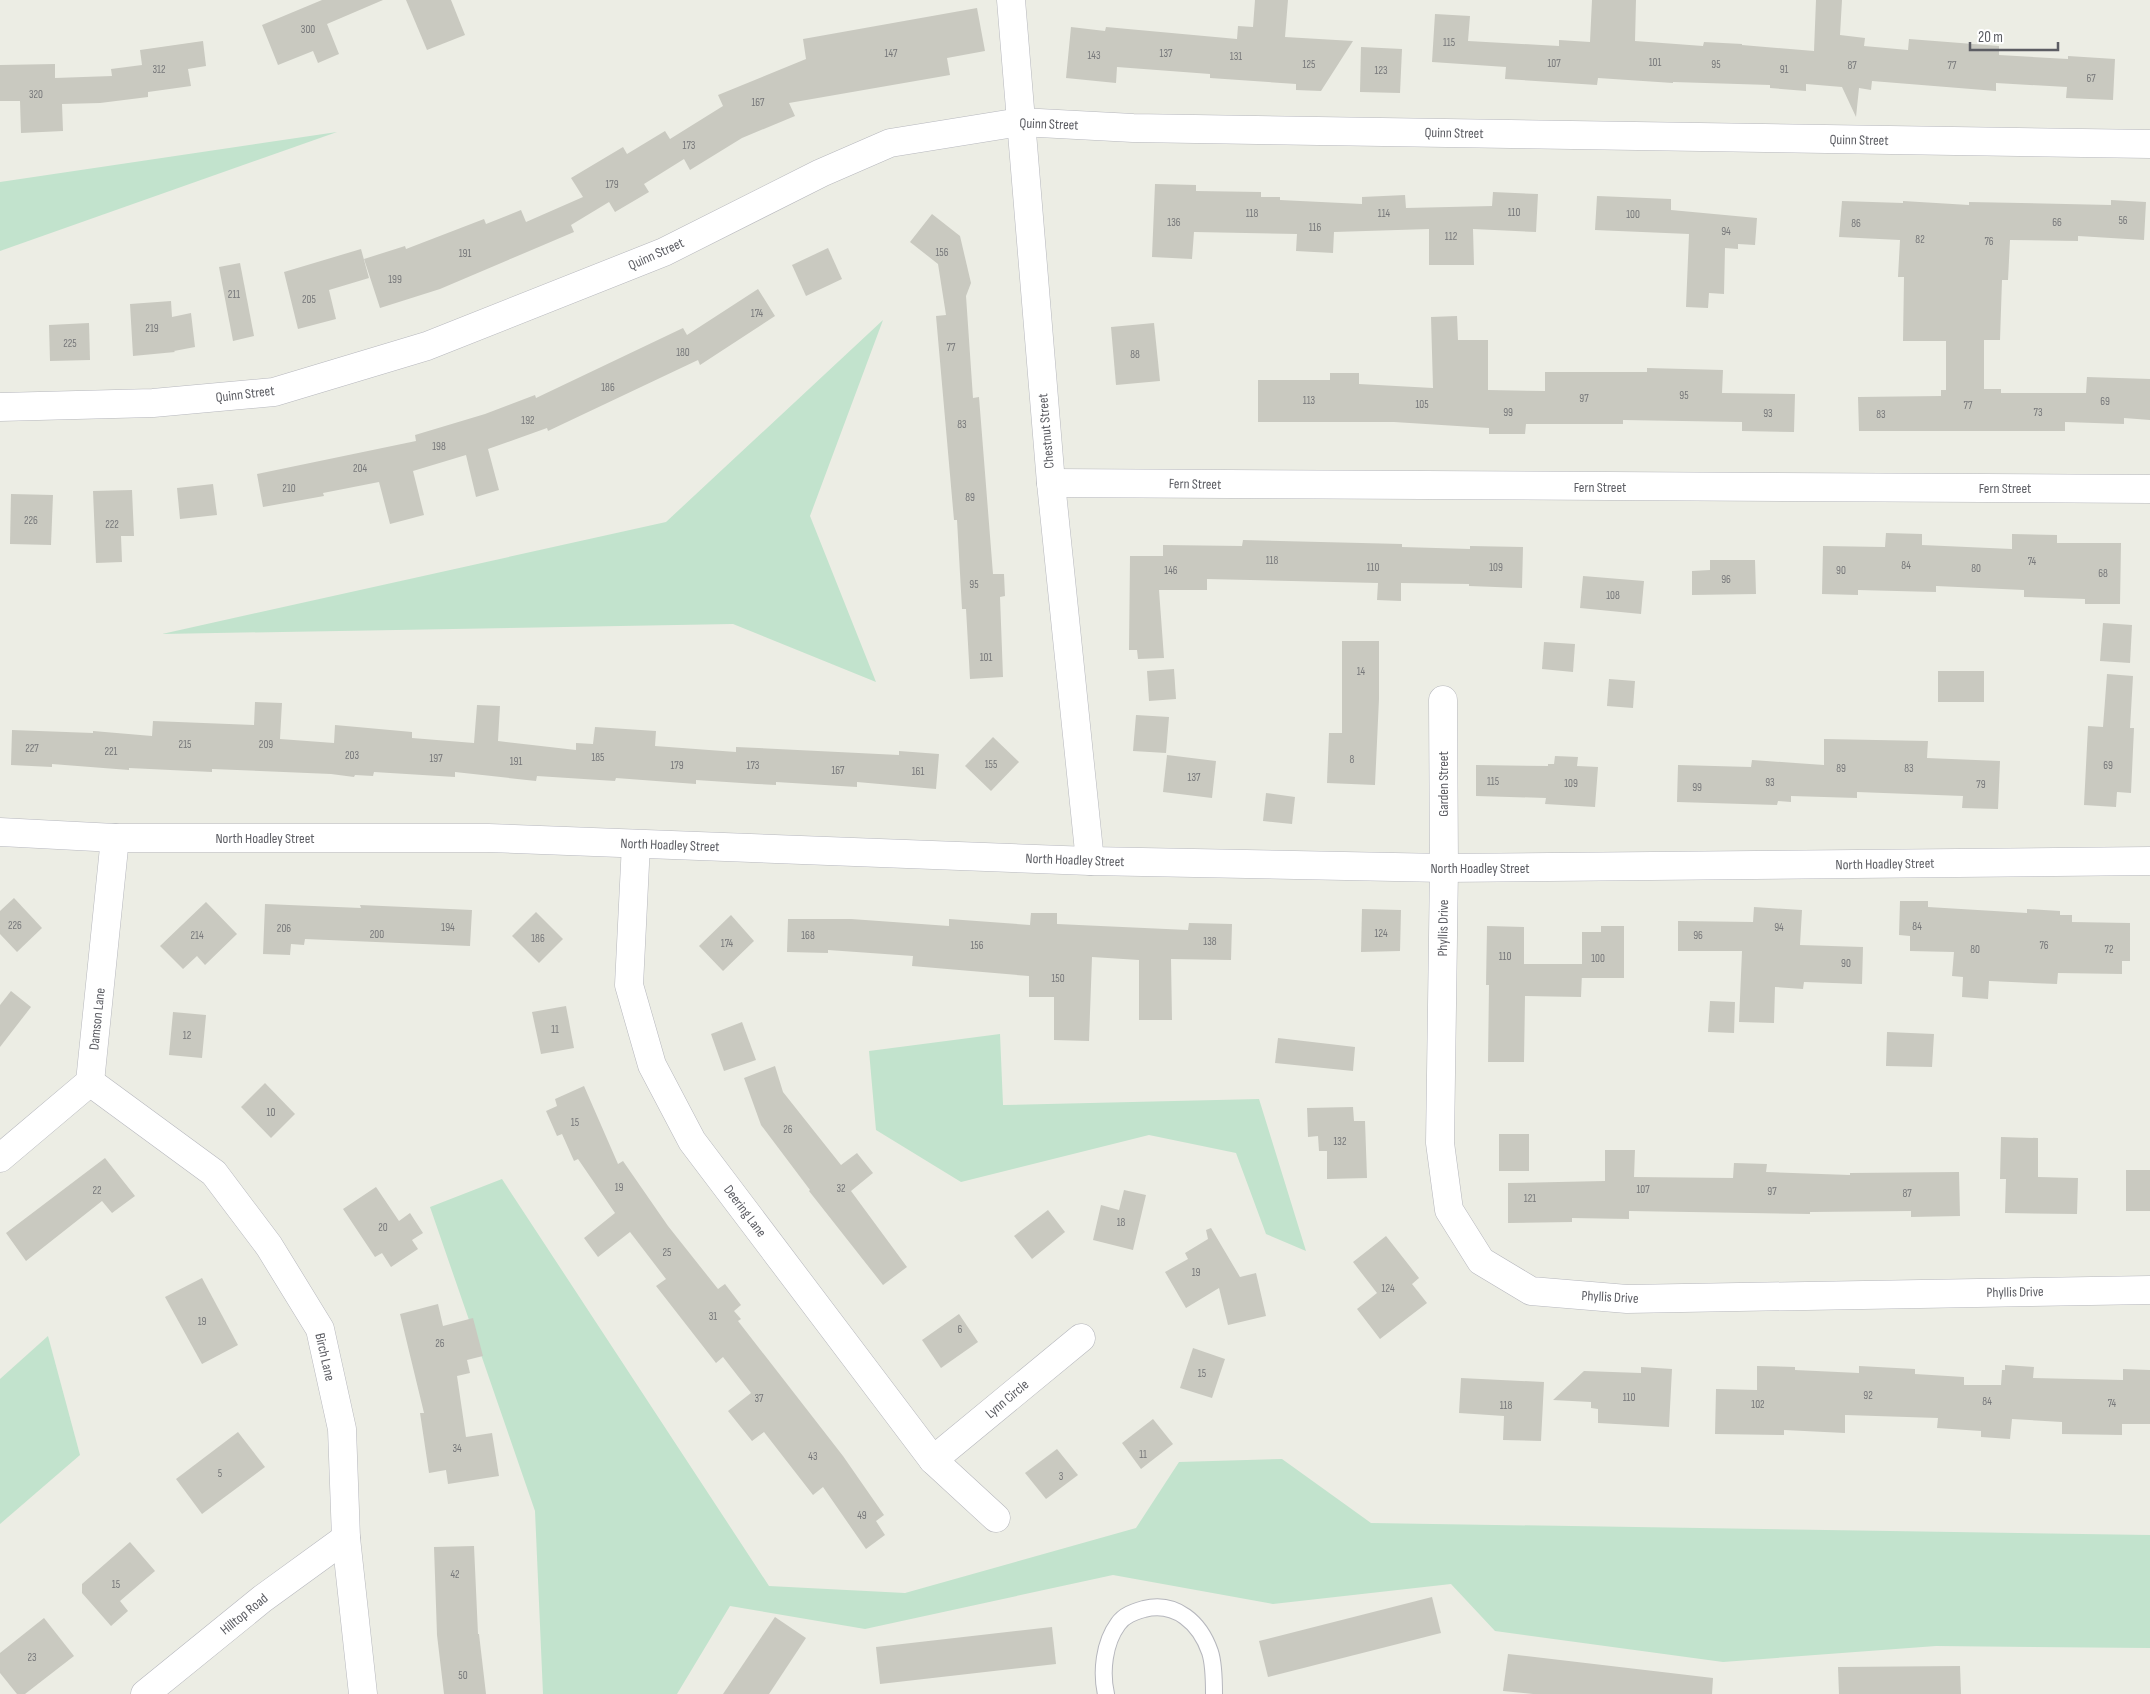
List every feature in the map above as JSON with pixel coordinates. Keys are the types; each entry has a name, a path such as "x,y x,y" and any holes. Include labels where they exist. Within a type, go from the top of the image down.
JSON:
{"street":[{"name":"Chestnut Street","path":"1011,0 1051,483 1090,861"},
{"name":"Quinn Street","path":"0,407 152,404 274,392 427,346 664,252 821,173 890,143 1020,122 1133,128 2150,144"},
{"name":"Fern Street","path":"1051,483 2150,489"},
{"name":"Garden Street","path":"1443,700 1444,868"},
{"name":"North Hoadley Street","path":"0,832 115,838 488,838 1090,861 1444,868 2150,861"},
{"name":"Damson Lane","path":"90,1082 115,838"},
{"name":"Deering Lane","path":"636,844 629,984 652,1065 692,1141 933,1460 996,1518"},
{"name":"Phyllis Drive","path":"1444,868 1440,1143 1450,1210 1481,1260 1531,1291 1627,1299 2150,1290"},
{"path":"0,1158 90,1082"},
{"name":"Birch Lane","path":"90,1082 214,1173 269,1246 320,1329 342,1430 346,1538 363,1694"},
{"name":"Lynn Circle","path":"933,1460 1081,1338"},
{"name":"Hilltop Road","path":"145,1694 262,1598 346,1538"}],"lane":[{"path":"1106,1694 1103,1681 1107,1645 1118,1623 1131,1613 1149,1608 1169,1608 1188,1617 1203,1634 1211,1654 1214,1694"}],"green space":[{"path":"337,132 0,251 0,182"},
{"path":"883,320 810,516 876,682 733,624 162,634 666,522"},
{"path":"1000,1034 1003,1105 1259,1099 1306,1251 1266,1234 1236,1153 1149,1135 961,1182 876,1130 869,1051"},
{"path":"502,1179 769,1586 905,1593 1136,1528 1179,1462 1282,1459 1371,1523 2150,1535 2150,1648 1936,1646 1723,1662 1495,1631 1451,1584 1273,1604 1113,1575 865,1629 730,1606 677,1694 543,1694 535,1511 430,1207"},
{"path":"48,1336 80,1455 0,1524 0,1379"}],"building":[{"path":"322,0 383,0 327,24 339,54 318,63 313,51 278,65 262,25"},
{"path":"406,0 451,0 465,35 427,50"},
{"path":"1255,0 1288,0 1285,37 1353,41 1321,91 1296,90 1296,84 1210,78 1210,74 1117,67 1116,83 1066,78 1071,27 1105,31 1106,27 1237,39 1238,26 1253,27"},
{"path":"1592,0 1636,0 1635,41 1703,46 1704,42 1742,44 1814,51 1816,0 1842,0 1840,35 1865,38 1864,46 1908,50 1909,39 1999,46 1999,55 2068,59 2068,56 2115,59 2113,100 2066,98 2067,87 1996,83 1996,91 1872,81 1871,90 1859,88 1856,117 1842,87 1806,84 1806,91 1770,88 1770,85 1673,83 1598,78 1597,85 1505,79 1506,67 1432,62 1435,14 1470,16 1468,41 1559,46 1559,40 1590,42"},
{"path":"977,8 985,51 947,58 950,75 789,103 795,116 742,138 690,170 684,159 644,184 649,192 615,212 609,202 571,225 574,232 440,289 380,308 364,259 405,246 406,249 484,219 486,224 521,210 526,222 583,197 571,178 623,147 627,154 665,131 670,139 723,106 718,95 806,59 803,39"},
{"path":"203,41 206,66 188,69 191,86 148,92 148,97 100,103 62,104 63,131 21,133 20,101 0,101 0,65 55,64 55,78 112,76 111,69 142,65 140,50"},
{"path":"1361,47 1402,49 1400,93 1360,92"},
{"path":"1155,184 1196,185 1196,191 1261,192 1261,197 1280,197 1280,200 1362,204 1362,197 1405,195 1406,208 1492,206 1493,192 1538,194 1536,232 1473,229 1474,265 1429,265 1429,229 1334,232 1333,253 1296,251 1297,234 1194,232 1192,259 1152,257"},
{"path":"1597,196 1671,199 1671,210 1757,218 1755,245 1738,244 1738,249 1725,248 1724,294 1709,293 1708,308 1686,307 1689,234 1595,230"},
{"path":"2111,200 2146,202 2144,240 2078,236 2078,241 2010,240 2008,280 2002,280 2000,340 1984,340 1984,389 2001,389 2001,393 2086,393 2087,377 2150,379 2150,420 2124,418 2124,424 2065,422 2065,431 1859,431 1858,397 1941,396 1941,390 1946,390 1946,341 1903,341 1904,277 1898,277 1900,240 1839,237 1842,201 1903,203 1903,201 1969,205 1969,202 2111,205"},
{"path":"932,214 960,236 971,283 966,296 973,398 979,397 993,574 1004,574 1005,596 1000,597 1003,677 970,679 966,609 962,609 957,520 954,520 936,316 946,315 938,264 910,242"},
{"path":"828,248 842,279 806,296 792,265"},
{"path":"361,249 369,278 329,290 336,319 298,329 284,272"},
{"path":"240,263 254,336 233,341 219,267"},
{"path":"758,289 775,316 700,365 698,360 548,431 547,428 488,449 499,490 476,497 466,455 413,471 424,515 390,524 379,482 323,493 324,496 263,507 257,474 416,441 415,435 485,414 535,395 536,398 683,328 687,335"},
{"path":"171,301 172,317 191,313 195,347 175,352 133,356 130,304"},
{"path":"1457,316 1458,340 1488,340 1488,390 1545,391 1545,372 1647,372 1647,368 1723,370 1722,393 1795,394 1794,432 1742,431 1742,422 1623,420 1623,424 1526,424 1525,434 1489,434 1489,428 1394,422 1258,422 1258,380 1330,380 1330,373 1359,373 1359,384 1433,388 1431,317"},
{"path":"89,323 90,360 50,361 49,325"},
{"path":"1154,323 1160,381 1116,385 1111,327"},
{"path":"213,484 217,515 180,519 177,488"},
{"path":"132,490 134,536 121,536 122,562 96,563 93,491"},
{"path":"11,494 53,495 51,545 10,544"},
{"path":"1886,533 1922,534 1922,545 2012,549 2012,534 2057,535 2057,543 2121,543 2120,604 2085,604 2085,599 2024,597 2024,590 1936,586 1936,592 1858,590 1858,595 1822,594 1823,546 1885,547"},
{"path":"1243,540 1402,544 1402,547 1470,549 1470,546 1523,547 1522,588 1469,586 1469,584 1401,583 1401,601 1377,600 1378,583 1207,579 1207,590 1159,590 1164,658 1138,659 1137,650 1129,650 1130,556 1163,556 1163,545 1242,546"},
{"path":"1710,560 1755,560 1756,594 1692,595 1692,571 1710,570"},
{"path":"1583,576 1644,581 1641,614 1580,608"},
{"path":"2103,623 2132,625 2130,663 2100,661"},
{"path":"1342,641 1379,641 1379,699 1375,785 1327,783 1329,733 1342,733"},
{"path":"1544,642 1575,644 1573,672 1542,669"},
{"path":"1174,669 1176,699 1149,701 1147,671"},
{"path":"1938,671 1984,671 1984,702 1938,702"},
{"path":"2107,674 2133,676 2130,728 2134,728 2131,793 2117,792 2116,807 2084,805 2088,726 2103,727"},
{"path":"1609,679 1635,681 1633,708 1607,706"},
{"path":"255,702 282,703 280,739 334,743 335,725 412,732 412,738 474,743 477,705 500,706 498,741 576,750 576,743 593,744 595,727 656,731 655,746 736,752 736,747 899,755 899,751 939,754 936,789 857,782 857,787 776,782 776,785 696,780 696,784 616,778 615,781 537,776 536,781 455,772 455,777 374,772 373,776 355,775 354,777 331,774 212,769 212,772 129,768 129,770 52,764 52,767 11,765 12,730 93,733 93,731 152,736 153,721 254,725"},
{"path":"1136,715 1169,717 1166,753 1133,751"},
{"path":"993,737 1019,762 991,791 965,766"},
{"path":"1824,739 1928,741 1927,758 2000,761 1998,809 1962,808 1963,796 1857,792 1857,798 1791,796 1791,802 1778,801 1777,805 1677,802 1678,765 1751,767 1752,760 1824,765"},
{"path":"1167,755 1216,761 1212,798 1163,792"},
{"path":"1555,756 1578,757 1577,766 1598,767 1595,807 1545,804 1546,798 1476,796 1476,765 1548,766 1548,764 1554,764"},
{"path":"1266,793 1295,797 1292,824 1263,821"},
{"path":"14,898 42,928 17,952 0,934 0,911"},
{"path":"1900,901 1928,901 1928,907 2027,913 2027,909 2060,911 2060,915 2072,915 2072,922 2130,923 2130,961 2122,961 2122,974 2058,973 2057,984 1989,981 1988,999 1962,997 1963,977 1952,976 1954,952 1910,951 1910,936 1899,935"},
{"path":"206,902 237,934 205,965 197,956 183,969 160,946"},
{"path":"265,904 361,908 360,905 472,910 470,946 305,939 304,945 291,944 290,955 263,954"},
{"path":"1754,907 1802,910 1800,945 1863,947 1862,984 1804,982 1803,989 1775,987 1774,1023 1739,1022 1742,951 1678,951 1678,921 1753,922"},
{"path":"1362,909 1401,910 1400,951 1361,952"},
{"path":"536,912 563,939 539,963 512,936"},
{"path":"1031,913 1057,913 1057,924 1188,930 1189,923 1232,924 1231,960 1171,959 1172,1020 1139,1020 1139,960 1092,957 1089,1041 1054,1040 1054,997 1029,997 1029,976 912,966 913,956 828,950 828,953 787,952 788,919 851,919 949,926 949,919 1030,925"},
{"path":"731,915 754,941 723,971 699,946"},
{"path":"1487,926 1524,927 1524,964 1582,964 1582,932 1601,932 1601,926 1624,926 1624,978 1582,978 1581,997 1525,996 1524,1062 1488,1062 1489,985 1486,985"},
{"path":"11,991 31,1007 0,1047 0,1005"},
{"path":"1710,1001 1735,1002 1734,1033 1708,1032"},
{"path":"566,1006 574,1048 541,1054 532,1012"},
{"path":"173,1012 206,1015 202,1058 169,1055"},
{"path":"742,1022 756,1060 724,1071 711,1034"},
{"path":"1887,1032 1934,1034 1932,1067 1886,1066"},
{"path":"1278,1038 1355,1047 1353,1071 1275,1063"},
{"path":"775,1066 783,1092 841,1165 857,1153 873,1173 851,1191 907,1267 883,1285 809,1191 761,1125 744,1078"},
{"path":"265,1083 295,1114 271,1138 241,1107"},
{"path":"584,1086 618,1164 623,1161 668,1226 718,1289 725,1284 741,1305 734,1311 741,1319 738,1321 843,1456 884,1515 876,1521 885,1535 866,1549 823,1487 813,1495 764,1432 752,1441 728,1411 751,1393 723,1357 716,1363 656,1286 666,1279 630,1232 598,1257 584,1238 615,1213 578,1159 574,1161 562,1134 557,1136 546,1111 557,1106 555,1099"},
{"path":"1353,1107 1354,1121 1365,1121 1367,1178 1327,1179 1327,1151 1319,1151 1318,1136 1308,1137 1307,1108"},
{"path":"1499,1134 1529,1134 1529,1171 1499,1171"},
{"path":"2001,1137 2038,1138 2038,1177 2078,1178 2077,1214 2005,1213 2006,1179 2000,1179"},
{"path":"1605,1150 1635,1150 1634,1177 1733,1178 1734,1163 1767,1164 1766,1172 1850,1175 1850,1173 1959,1172 1960,1216 1911,1217 1911,1211 1810,1212 1810,1214 1629,1211 1629,1219 1572,1218 1572,1222 1508,1223 1508,1183 1605,1181"},
{"path":"105,1158 135,1196 112,1213 102,1201 26,1261 6,1233"},
{"path":"2126,1170 2150,1170 2150,1211 2126,1211"},
{"path":"376,1187 399,1221 410,1213 423,1233 412,1240 418,1249 391,1267 382,1253 375,1257 343,1209"},
{"path":"1124,1190 1146,1195 1133,1250 1093,1240 1101,1205 1119,1210"},
{"path":"1048,1210 1065,1232 1032,1259 1014,1236"},
{"path":"1211,1228 1240,1277 1256,1273 1266,1316 1228,1325 1219,1288 1186,1308 1165,1272 1188,1259 1185,1253 1208,1239 1206,1230"},
{"path":"1386,1236 1419,1278 1412,1284 1427,1303 1380,1339 1357,1309 1377,1293 1353,1262"},
{"path":"202,1278 238,1345 202,1364 165,1297"},
{"path":"438,1304 443,1326 473,1318 483,1356 467,1360 470,1373 457,1376 466,1437 492,1433 499,1476 448,1484 446,1470 429,1473 420,1413 424,1413 400,1314"},
{"path":"959,1314 978,1342 941,1368 922,1340"},
{"path":"1193,1348 1225,1359 1212,1398 1180,1388"},
{"path":"2005,1365 2034,1367 2033,1378 2123,1380 2123,1369 2150,1370 2150,1424 2122,1424 2122,1435 2062,1434 2062,1422 2012,1419 2010,1439 1981,1437 1981,1431 1937,1428 1938,1418 1845,1415 1845,1433 1784,1430 1784,1435 1715,1434 1716,1389 1757,1390 1757,1366 1795,1367 1795,1370 1859,1373 1859,1366 1915,1369 1915,1374 1964,1377 1964,1385 2001,1385 2002,1370 2005,1370"},
{"path":"1641,1367 1672,1369 1669,1427 1598,1423 1598,1409 1591,1408 1591,1402 1553,1400 1584,1371 1641,1373"},
{"path":"1461,1378 1544,1382 1541,1441 1503,1440 1504,1416 1459,1413"},
{"path":"1153,1419 1173,1444 1141,1469 1122,1443"},
{"path":"238,1432 265,1467 202,1514 176,1479"},
{"path":"1057,1449 1078,1475 1046,1499 1025,1473"},
{"path":"130,1542 155,1571 120,1601 128,1611 111,1626 82,1593 82,1584"},
{"path":"474,1546 478,1634 486,1694 444,1694 437,1635 434,1547"},
{"path":"1432,1597 1441,1633 1268,1677 1259,1641"},
{"path":"775,1617 806,1638 769,1694 723,1694"},
{"path":"44,1618 74,1656 25,1694 17,1694 0,1673 0,1653"},
{"path":"1052,1627 1056,1664 880,1684 876,1647"},
{"path":"1508,1654 1713,1678 1712,1694 1533,1694 1503,1691"},
{"path":"1960,1666 1961,1694 1839,1694 1838,1667"}]}
